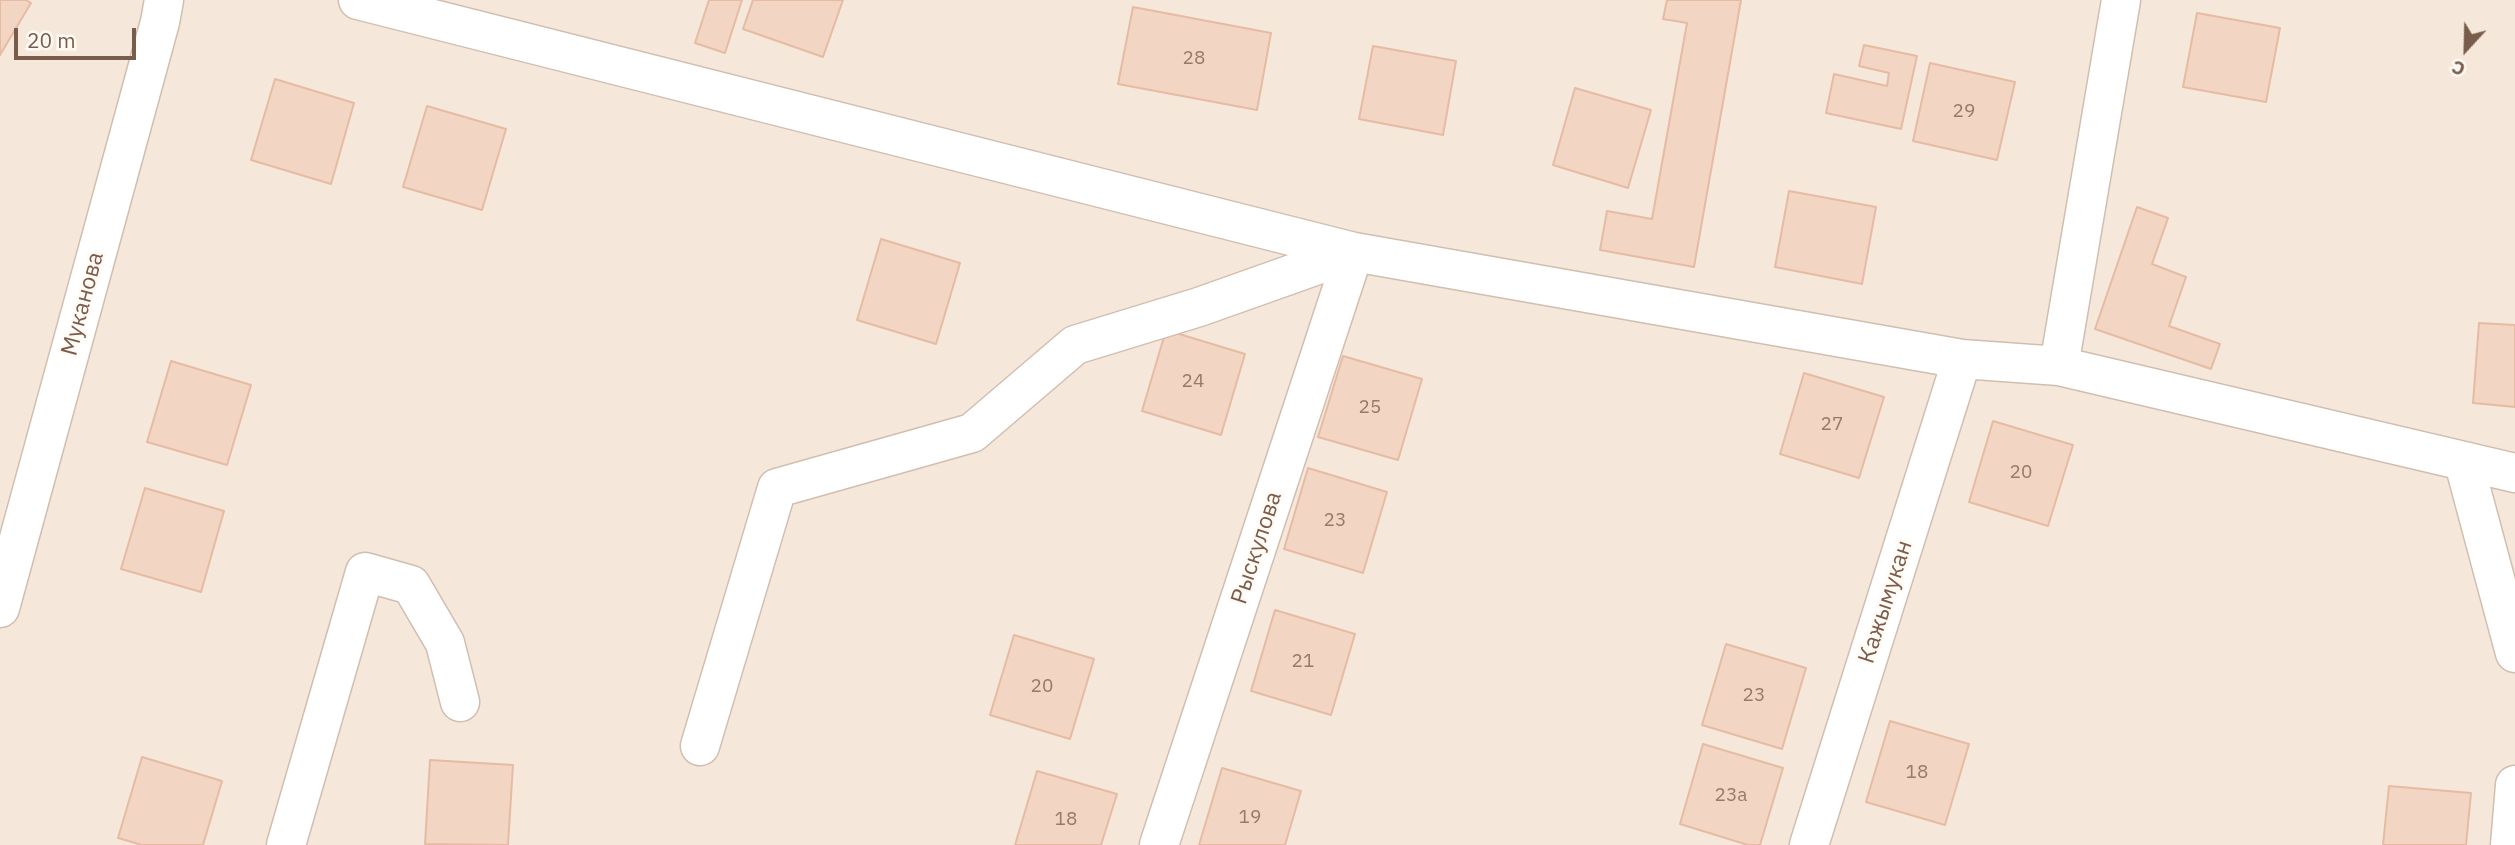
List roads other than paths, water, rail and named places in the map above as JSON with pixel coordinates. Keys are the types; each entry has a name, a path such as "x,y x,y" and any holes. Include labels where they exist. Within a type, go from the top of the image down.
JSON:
{"street":[{"name":"Муканова","path":"0,608 164,0"},
{"path":"358,0 1354,252 1962,359 2059,366 2515,473"},
{"path":"2059,366 2121,0"},
{"path":"700,746 776,488 972,433 1075,345 1199,307 1354,252"},
{"name":"Рыскулова","path":"1159,845 1354,252"},
{"name":"Кажымукан","path":"1809,845 1962,359"},
{"path":"2464,463 2515,653"},
{"path":"286,845 365,572 411,585 445,643 460,702"},
{"path":"2510,845 2515,786"}]}
